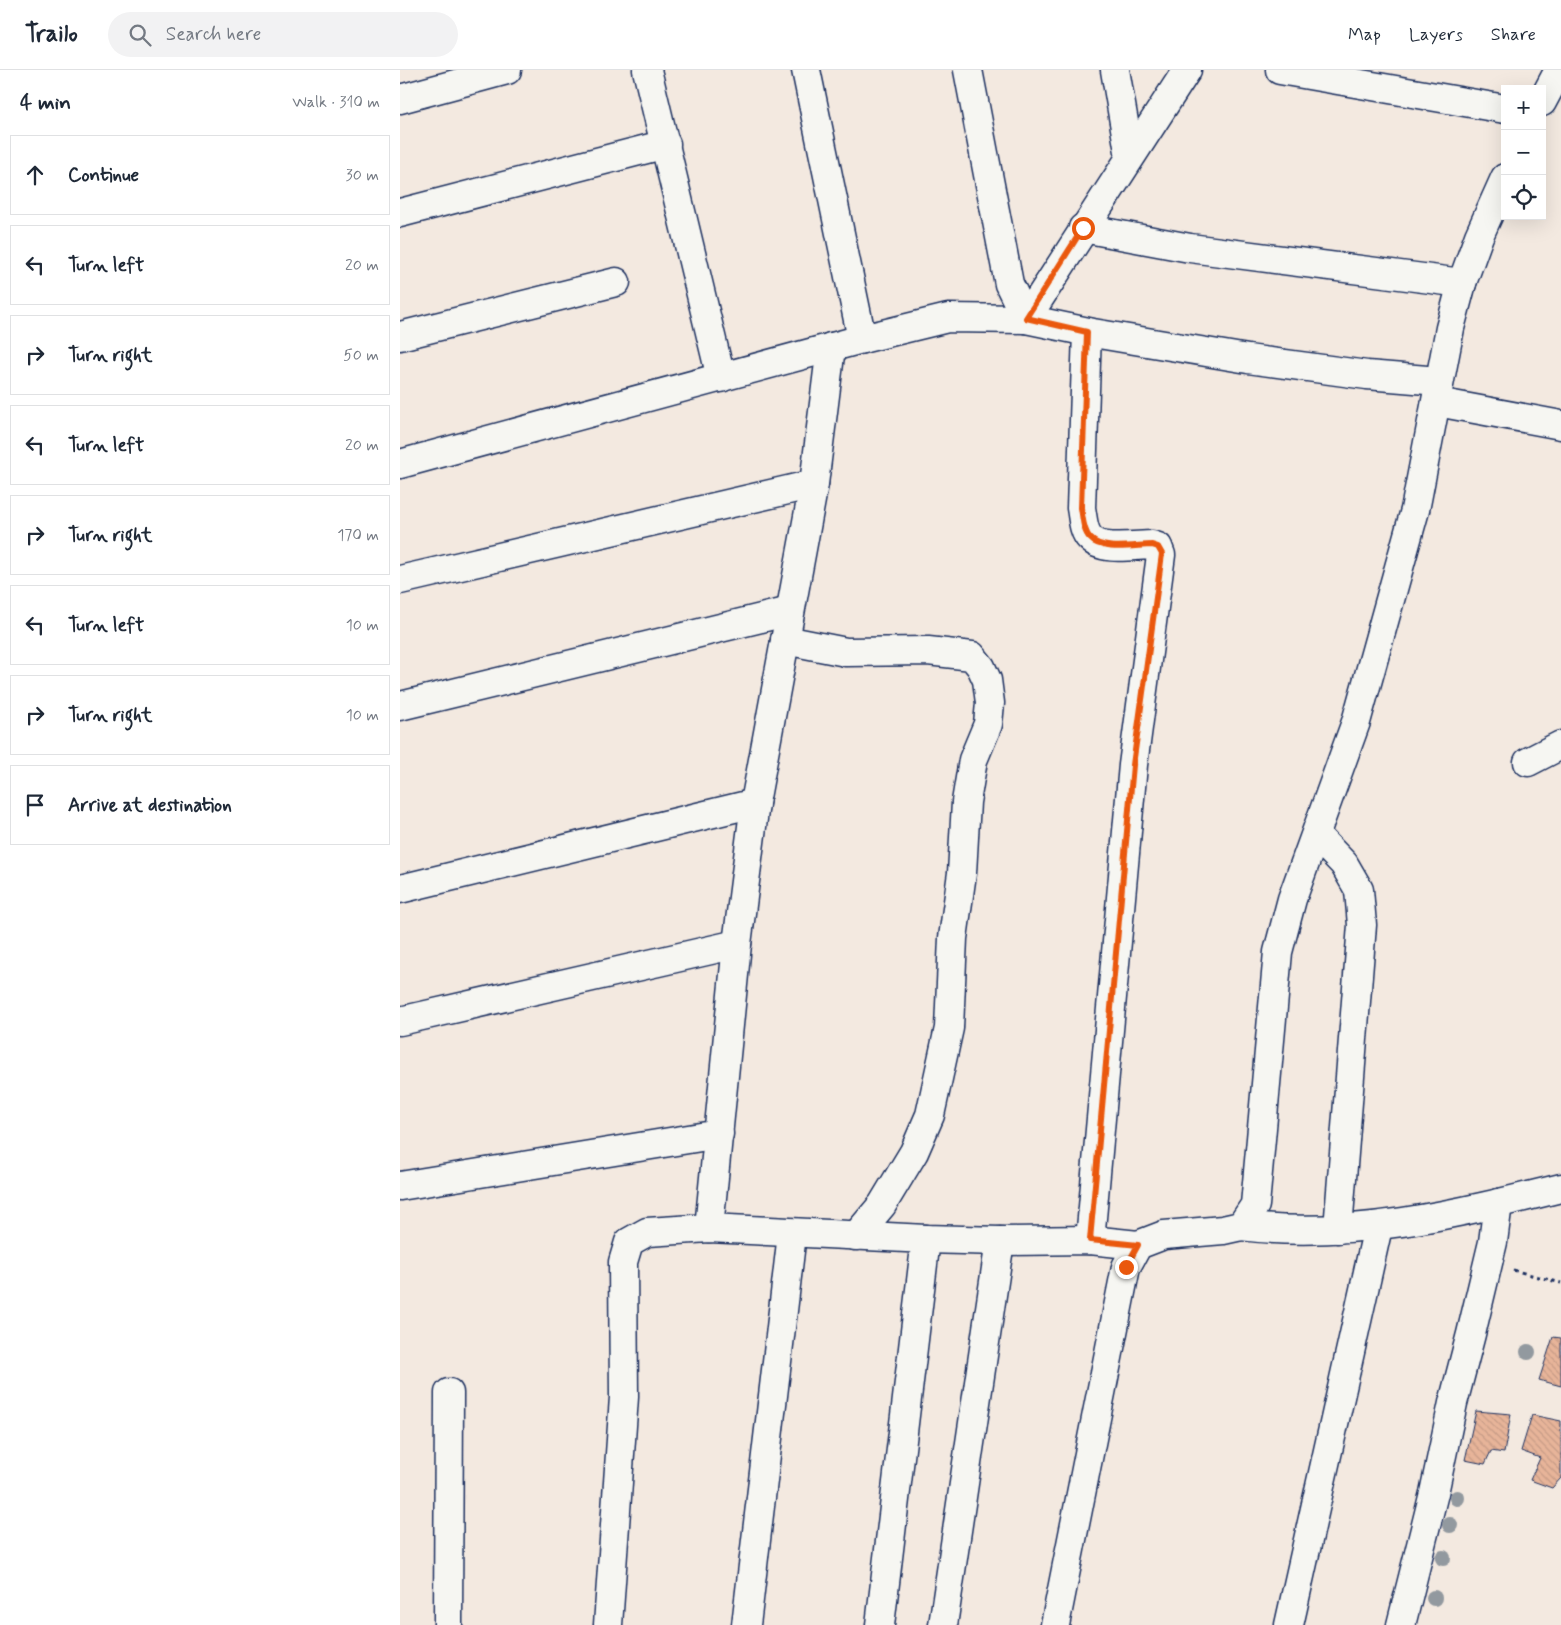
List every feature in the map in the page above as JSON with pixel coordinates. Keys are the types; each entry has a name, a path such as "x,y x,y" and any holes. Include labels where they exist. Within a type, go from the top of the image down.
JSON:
{"street":[{"path":"400,99 507,70"},
{"path":"647,70 721,378"},
{"path":"806,70 862,339"},
{"path":"968,70 1010,284 1026,318"},
{"path":"1114,70 1130,157"},
{"path":"1026,318 1187,70"},
{"path":"1280,70 1501,109"},
{"path":"1546,94 1559,70"},
{"path":"400,213 666,144"},
{"path":"1241,1226 1255,1205 1278,952 1292,899 1356,722 1415,510 1462,282 1479,236 1501,187"},
{"path":"1083,228 1190,248 1462,282"},
{"path":"400,336 616,282"},
{"path":"400,464 831,347 948,318 1026,318 1087,332 1367,375 1438,392 1561,426"},
{"path":"1087,332 1081,508 1084,529 1090,540 1104,546 1152,545 1158,547 1162,554 1133,765 1090,1240"},
{"path":"709,1228 738,944 755,803 814,484 831,347"},
{"path":"400,580 814,484"},
{"path":"400,706 790,611"},
{"path":"785,640 846,652 928,651 972,656 982,667 990,704 988,724 974,760 966,802 962,873 953,938 949,1028 930,1115 914,1152 891,1190 856,1236"},
{"path":"1528,762 1561,745"},
{"path":"400,889 755,803"},
{"path":"1316,835 1344,864 1359,890 1362,925 1338,1229"},
{"path":"400,1020 738,944"},
{"path":"400,1186 719,1134"},
{"path":"608,1625 624,1397 623,1262 629,1242 647,1232 709,1228 792,1234 926,1239 1000,1241 1090,1240 1138,1245 1164,1235 1222,1230 1241,1226 1276,1231 1378,1227 1498,1203 1561,1188"},
{"path":"1401,1625 1488,1262 1498,1203"},
{"path":"1289,1625 1378,1227"},
{"path":"746,1625 792,1234"},
{"path":"880,1625 926,1239"},
{"path":"943,1625 1000,1241"},
{"path":"1054,1625 1126,1267 1138,1245"},
{"path":"448,1625 449,1393"}],"path":[{"path":"1488,1262 1561,1283"}],"building":[{"path":"1553,1337 1561,1338 1561,1386 1539,1380"},
{"path":"1476,1411 1511,1414 1504,1453 1491,1451 1485,1464 1465,1460"},
{"path":"1532,1415 1561,1421 1561,1478 1552,1488 1530,1480 1540,1458 1521,1451"}],"route":[{"path":"1083,228 1026,318 1087,332 1081,508 1084,529 1090,540 1104,546 1152,545 1158,547 1162,554 1133,765 1090,1240 1138,1245 1126,1267"}]}
